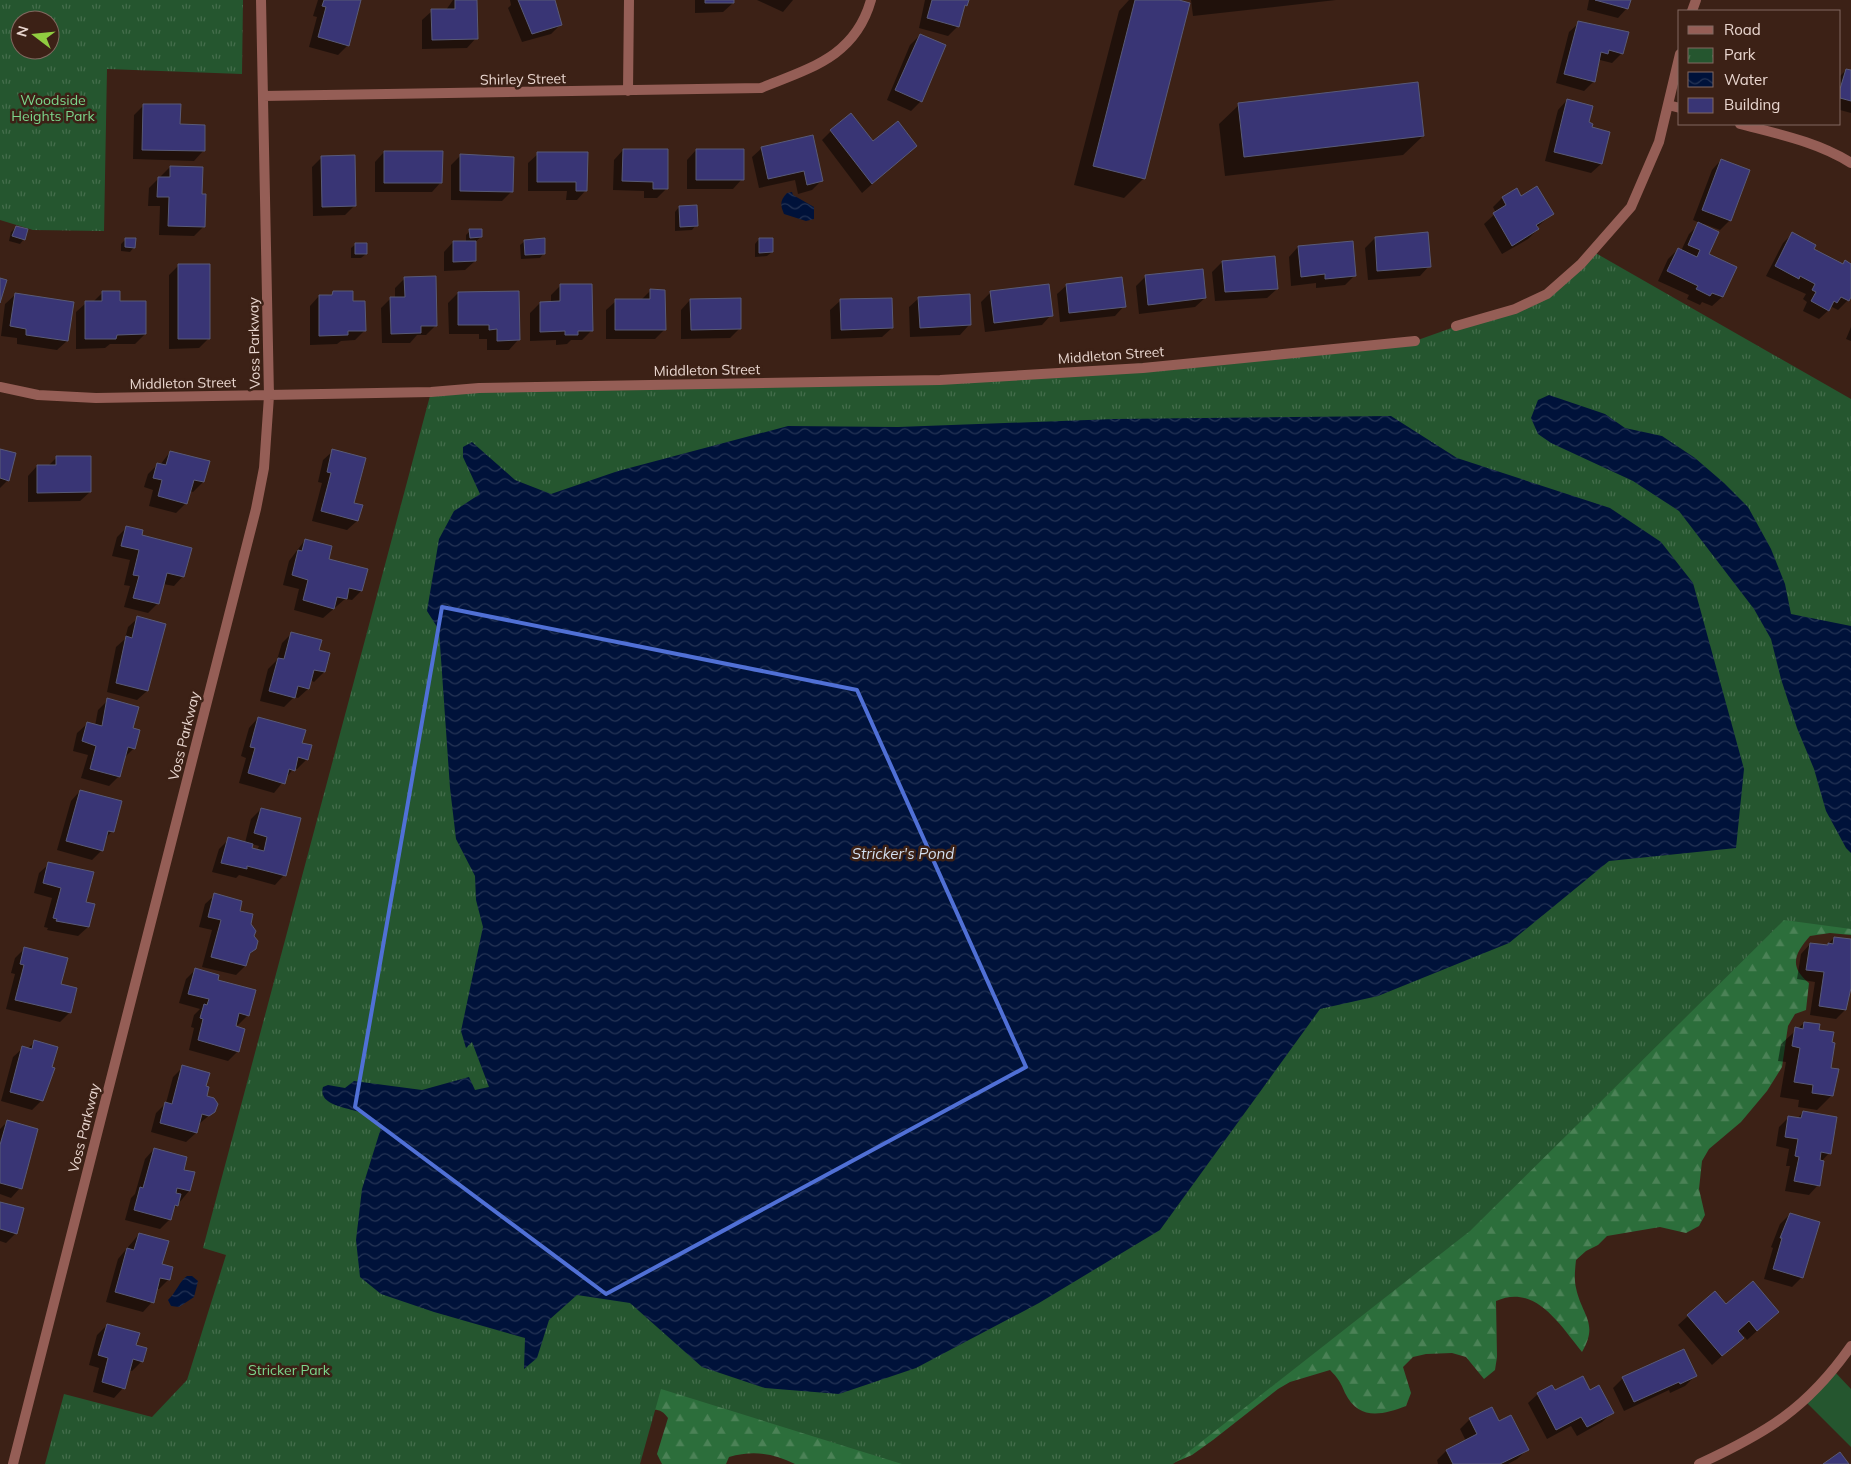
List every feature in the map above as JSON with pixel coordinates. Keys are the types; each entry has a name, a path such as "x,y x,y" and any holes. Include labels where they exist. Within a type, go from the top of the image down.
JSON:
{"street":[{"name":"Voss Parkway","path":"13,1464 256,509 264,468 269,396 261,0"},
{"path":"628,91 629,0"},
{"name":"Shirley Street","path":"263,96 761,88 829,60 839,52 865,20 871,0"},
{"path":"1456,326 1515,309 1547,294 1580,264 1631,207 1659,142 1678,62"},
{"path":"1668,105 1678,108"},
{"path":"1744,125 1802,140 1851,163"},
{"name":"Middleton Street","path":"0,387 38,395 96,398 431,392 479,388 940,380 1143,368 1415,341"},
{"path":"1699,1464 1753,1438 1785,1418 1822,1385 1851,1346"}],"highlighted area":[{"path":"442,607 857,690 1026,1067 606,1294 355,1107"}],"green space":[{"name":"Woodside Heights Park","path":"0,0 243,0 242,74 107,69 104,231 33,230 0,220"},
{"name":"Stricker's Pond","path":"1592,251 1851,399 1851,929 1784,920 1470,1231 1173,1464 902,1464 661,1389 640,1464 45,1464 64,1394 152,1417 187,1380 226,1255 203,1248 431,392 940,380 1415,341 1547,294"},
{"path":"1851,887 1851,935 1830,933 1810,936 1797,955 1796,966 1798,971 1809,983 1806,1010 1795,1014 1788,1026 1782,1067 1767,1091 1741,1122 1709,1149 1702,1161 1699,1189 1705,1215 1699,1226 1686,1233 1660,1227 1607,1236 1598,1245 1586,1251 1576,1260 1576,1288 1589,1326 1587,1342 1582,1352 1555,1319 1535,1302 1523,1298 1510,1297 1496,1301 1497,1357 1495,1370 1484,1379 1466,1357 1452,1353 1426,1354 1413,1357 1403,1367 1411,1393 1406,1406 1388,1412 1372,1413 1364,1412 1351,1402 1330,1370 1290,1382 1278,1389 1192,1455 1171,1464 795,1464 779,1457 755,1453 729,1457 726,1464 662,1464 657,1454 668,1418 664,1414 658,1410 650,1410 537,1358 1218,1149"},
{"path":"1834,1371 1851,1389 1851,1447 1805,1401"}],"water":[{"path":"792,192 793,195 814,207 814,219 806,221 784,214 781,205 782,200 787,193"},
{"path":"1549,395 1605,414 1625,428 1662,436 1695,458 1748,507 1771,549 1785,584 1791,614 1851,626 1851,853 1846,848 1826,811 1814,769 1797,728 1781,679 1771,639 1754,609 1679,511 1633,481 1551,443 1538,434 1531,418 1538,400"},
{"name":"Stricker's Pond","path":"1391,416 1457,458 1610,508 1661,542 1693,583 1744,769 1736,848 1609,861 1509,943 1378,996 1320,1009 1160,1230 1039,1303 916,1368 839,1394 765,1388 702,1367 630,1303 577,1295 549,1320 537,1358 524,1369 525,1338 434,1312 381,1294 360,1277 356,1240 362,1189 381,1128 365,1114 330,1102 322,1093 323,1087 328,1085 345,1088 354,1081 422,1090 469,1077 475,1090 489,1087 472,1042 466,1048 461,1031 483,927 476,900 475,876 456,839 450,788 439,630 427,611 439,539 454,511 480,494 463,457 463,447 472,442 515,480 551,494 618,471 788,426 898,427 1114,419"},
{"path":"187,1276 192,1276 198,1281 194,1297 179,1307 171,1306 168,1300"}],"building":[{"path":"324,0 361,0 349,46 318,37 326,7 322,6"},
{"path":"455,0 477,0 478,39 432,40 431,9 455,9"},
{"path":"518,0 555,0 562,25 532,34"},
{"path":"705,0 734,0 734,3 705,3"},
{"path":"932,0 969,0 967,6 965,5 959,27 927,18"},
{"path":"1135,0 1179,0 1190,3 1145,179 1093,166"},
{"path":"1595,0 1631,0 1628,9"},
{"path":"1578,21 1629,32 1623,54 1609,50 1608,54 1601,52 1595,82 1564,74"},
{"path":"920,34 946,45 922,102 895,90"},
{"path":"1846,69 1851,70 1851,101 1841,98 1841,86"},
{"path":"1418,82 1424,136 1244,157 1238,103"},
{"path":"1567,99 1593,106 1589,122 1593,124 1592,127 1610,132 1602,164 1554,152"},
{"path":"143,104 181,104 180,124 205,125 205,151 142,150"},
{"path":"851,113 873,141 898,121 917,146 872,184 830,130"},
{"path":"813,135 823,181 807,185 804,171 768,179 761,147"},
{"path":"623,149 668,149 668,189 653,189 653,182 622,181"},
{"path":"696,149 744,149 744,180 696,180"},
{"path":"384,151 443,151 442,183 384,183"},
{"path":"537,152 588,152 587,191 576,191 576,182 537,182"},
{"path":"460,154 514,157 513,192 460,191"},
{"path":"355,155 356,206 322,207 321,156"},
{"path":"1721,159 1750,170 1731,221 1702,210"},
{"path":"170,166 203,167 202,194 206,194 205,227 168,226 169,197 157,197 158,177 170,177"},
{"path":"1537,186 1554,214 1536,225 1539,229 1512,246 1493,213 1506,205 1502,197 1517,188 1521,196"},
{"path":"697,205 698,226 680,227 679,206"},
{"path":"1698,222 1719,232 1709,254 1737,267 1723,297 1712,293 1710,296 1696,289 1698,286 1667,271 1678,248 1697,257 1700,250 1688,245"},
{"path":"16,226 28,229 25,240 12,236"},
{"path":"469,229 482,229 482,237 470,238"},
{"path":"1428,232 1431,267 1377,271 1375,237"},
{"path":"1792,232 1816,245 1814,249 1843,264 1845,260 1851,264 1851,297 1849,301 1841,297 1837,303 1834,301 1829,311 1811,301 1816,292 1812,290 1815,284 1800,276 1799,279 1775,266"},
{"path":"125,238 136,238 135,248 125,247"},
{"path":"545,238 545,254 525,255 524,240"},
{"path":"759,238 773,238 773,252 759,253"},
{"path":"453,241 476,241 476,261 453,262"},
{"path":"1353,241 1356,276 1325,279 1325,274 1301,277 1298,246"},
{"path":"355,243 367,243 367,254 355,254"},
{"path":"1275,256 1278,289 1225,292 1222,261"},
{"path":"178,264 210,264 210,339 178,339"},
{"path":"1203,269 1206,298 1148,305 1145,275"},
{"path":"436,276 437,326 421,326 421,333 391,334 390,297 405,297 404,277"},
{"path":"1122,277 1126,307 1069,313 1066,284"},
{"path":"0,278 7,280 0,303"},
{"path":"560,284 592,284 593,331 578,331 578,335 565,335 565,331 540,332 540,302 560,301"},
{"path":"1049,284 1053,316 994,323 990,291"},
{"path":"650,289 665,290 666,330 615,330 615,299 650,299"},
{"path":"102,291 120,291 120,301 146,301 146,334 117,335 116,339 85,339 85,301 102,301"},
{"path":"333,291 353,291 353,301 365,301 366,331 348,331 348,335 319,336 319,295 332,295"},
{"path":"519,291 520,340 497,341 497,329 489,330 489,325 458,325 458,292"},
{"path":"15,293 74,302 68,341 26,335 26,329 10,326"},
{"path":"970,294 971,325 920,328 918,297"},
{"path":"741,298 741,329 691,330 690,299"},
{"path":"892,298 893,328 841,330 840,299"},
{"path":"0,449 16,453 9,481 0,478"},
{"path":"332,449 366,458 354,503 363,505 358,521 321,511 331,473 327,472"},
{"path":"170,451 210,461 204,482 194,480 187,504 158,496 162,480 153,478 157,463 166,465"},
{"path":"56,456 91,456 91,492 37,493 37,465 56,465"},
{"path":"126,526 143,530 142,535 192,548 184,577 167,573 159,604 133,598 139,576 133,575 139,550 121,546"},
{"path":"305,539 332,546 329,559 368,569 362,591 349,588 347,599 337,597 334,609 303,600 308,580 292,575 298,550 302,551"},
{"path":"137,616 166,624 148,691 116,683 126,636 132,638"},
{"path":"291,632 322,640 319,650 330,653 325,672 314,670 309,689 298,686 295,698 269,691 278,658 284,659"},
{"path":"107,698 139,707 133,728 140,730 135,749 128,747 120,777 90,769 96,746 82,741 87,722 102,726"},
{"path":"258,717 306,730 302,743 312,745 308,760 298,757 295,771 289,769 285,784 248,773 255,748 250,747"},
{"path":"80,790 122,801 114,832 108,831 103,851 66,841"},
{"path":"261,808 301,818 286,876 247,866 247,869 221,863 228,837 253,844 252,848 264,851 267,837 254,833"},
{"path":"48,862 94,872 86,902 95,904 89,927 56,921 57,919 53,918 61,888 43,883"},
{"path":"214,893 242,901 240,911 253,914 251,924 256,931 254,936 258,941 256,949 250,953 246,966 211,957 221,920 208,917"},
{"path":"1834,937 1851,939 1851,988 1846,1010 1819,1006 1824,972 1806,970 1810,943 1833,944"},
{"path":"24,947 68,958 61,984 77,988 71,1013 15,1000 24,965 20,964"},
{"path":"195,968 219,975 218,980 256,990 249,1016 239,1013 236,1026 245,1029 239,1052 198,1040 203,1019 200,1018 204,1004 207,1005 209,999 188,994"},
{"path":"1804,1022 1820,1024 1819,1030 1834,1032 1832,1042 1835,1043 1831,1068 1839,1069 1833,1096 1812,1093 1813,1085 1794,1082 1800,1048 1792,1046 1795,1027 1803,1029"},
{"path":"34,1040 58,1047 52,1067 55,1068 43,1101 10,1092 22,1046 32,1049"},
{"path":"182,1065 210,1073 206,1086 209,1087 207,1096 214,1098 218,1104 215,1112 209,1116 202,1114 197,1133 160,1123 165,1102 172,1104"},
{"path":"1803,1111 1837,1117 1831,1154 1821,1152 1820,1160 1824,1161 1820,1186 1794,1181 1799,1157 1795,1156 1798,1139 1785,1137 1788,1116 1801,1118"},
{"path":"7,1120 38,1129 22,1189 0,1183 0,1145"},
{"path":"154,1148 187,1157 184,1170 195,1172 190,1191 177,1188 176,1193 181,1194 178,1206 175,1205 171,1220 134,1210 140,1187 143,1188"},
{"path":"0,1202 24,1208 17,1234 0,1229"},
{"path":"1790,1213 1820,1222 1803,1278 1773,1269 1782,1238 1780,1238"},
{"path":"139,1233 169,1241 162,1264 173,1267 170,1280 160,1278 154,1303 115,1292 127,1248 134,1250"},
{"path":"1753,1281 1779,1312 1757,1331 1749,1321 1738,1331 1744,1338 1722,1356 1687,1315 1715,1291 1726,1304"},
{"path":"107,1324 140,1333 136,1345 147,1348 143,1362 133,1359 125,1389 102,1382 108,1358 98,1355"},
{"path":"1684,1349 1697,1376 1634,1402 1622,1377"},
{"path":"1583,1376 1590,1390 1599,1385 1614,1413 1587,1427 1581,1417 1556,1430 1537,1393 1552,1385 1555,1390"},
{"path":"1492,1407 1499,1421 1511,1415 1529,1450 1500,1464 1453,1464 1446,1450 1477,1434 1469,1418"},
{"path":"1840,1452 1849,1464 1823,1464"}],"park label":[{"name":"Stricker Park","path":"289,1370"}]}
